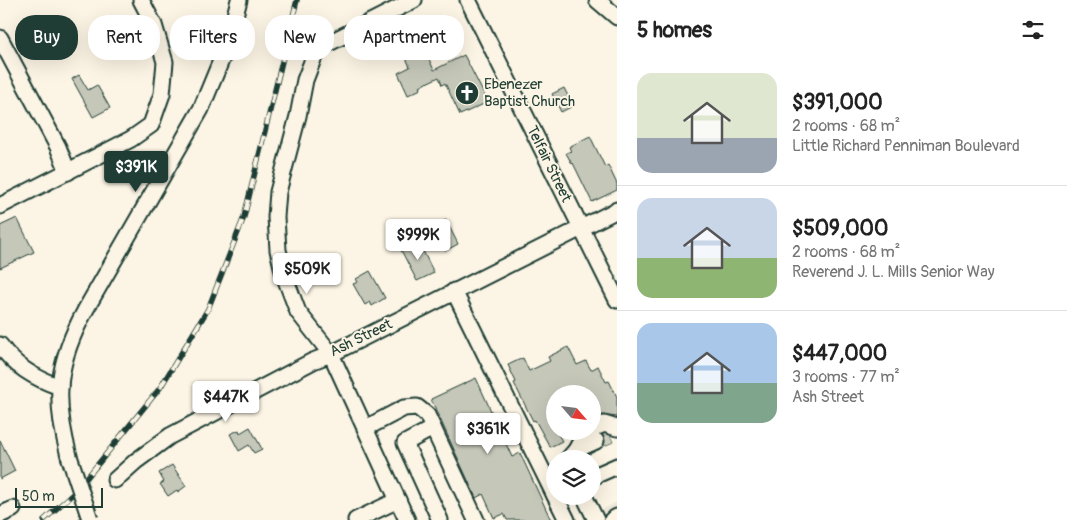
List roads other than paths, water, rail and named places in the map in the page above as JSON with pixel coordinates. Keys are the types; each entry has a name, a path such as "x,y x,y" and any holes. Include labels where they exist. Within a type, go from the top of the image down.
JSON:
{"street":[{"path":"0,206 131,139 151,125 162,94 165,62 154,25 141,0"},
{"path":"90,519 69,456 62,425 60,387 64,358 78,324 185,138 208,94 227,46 239,0"},
{"path":"407,520 331,354 298,312 290,294 278,250 276,217 278,192 298,116 305,80 317,49 414,0"},
{"name":"Telfair Street","path":"468,0 617,300"},
{"path":"597,0 617,17"},
{"path":"0,38 58,147 68,172"},
{"name":"Ash Street","path":"115,480 136,461 170,436 313,361 331,354 617,210"},
{"path":"454,291 546,478"},
{"path":"0,345 24,370 47,383 60,387"},
{"path":"366,428 404,408 417,407 427,415 476,520"},
{"path":"434,428 405,443 440,520"},
{"path":"578,450 604,432"},
{"path":"601,473 617,466"},
{"path":"356,520 398,500"},
{"path":"560,505 567,520"},
{"path":"588,505 596,520"},
{"path":"612,520 617,517"}],"tunnel":[{"path":"596,441 610,435"}],"railway":[{"path":"44,520 76,491 160,388 208,309 244,217 297,0"}],"place":[{"name":"Ebenezer Baptist Church","path":"467,93"}]}
